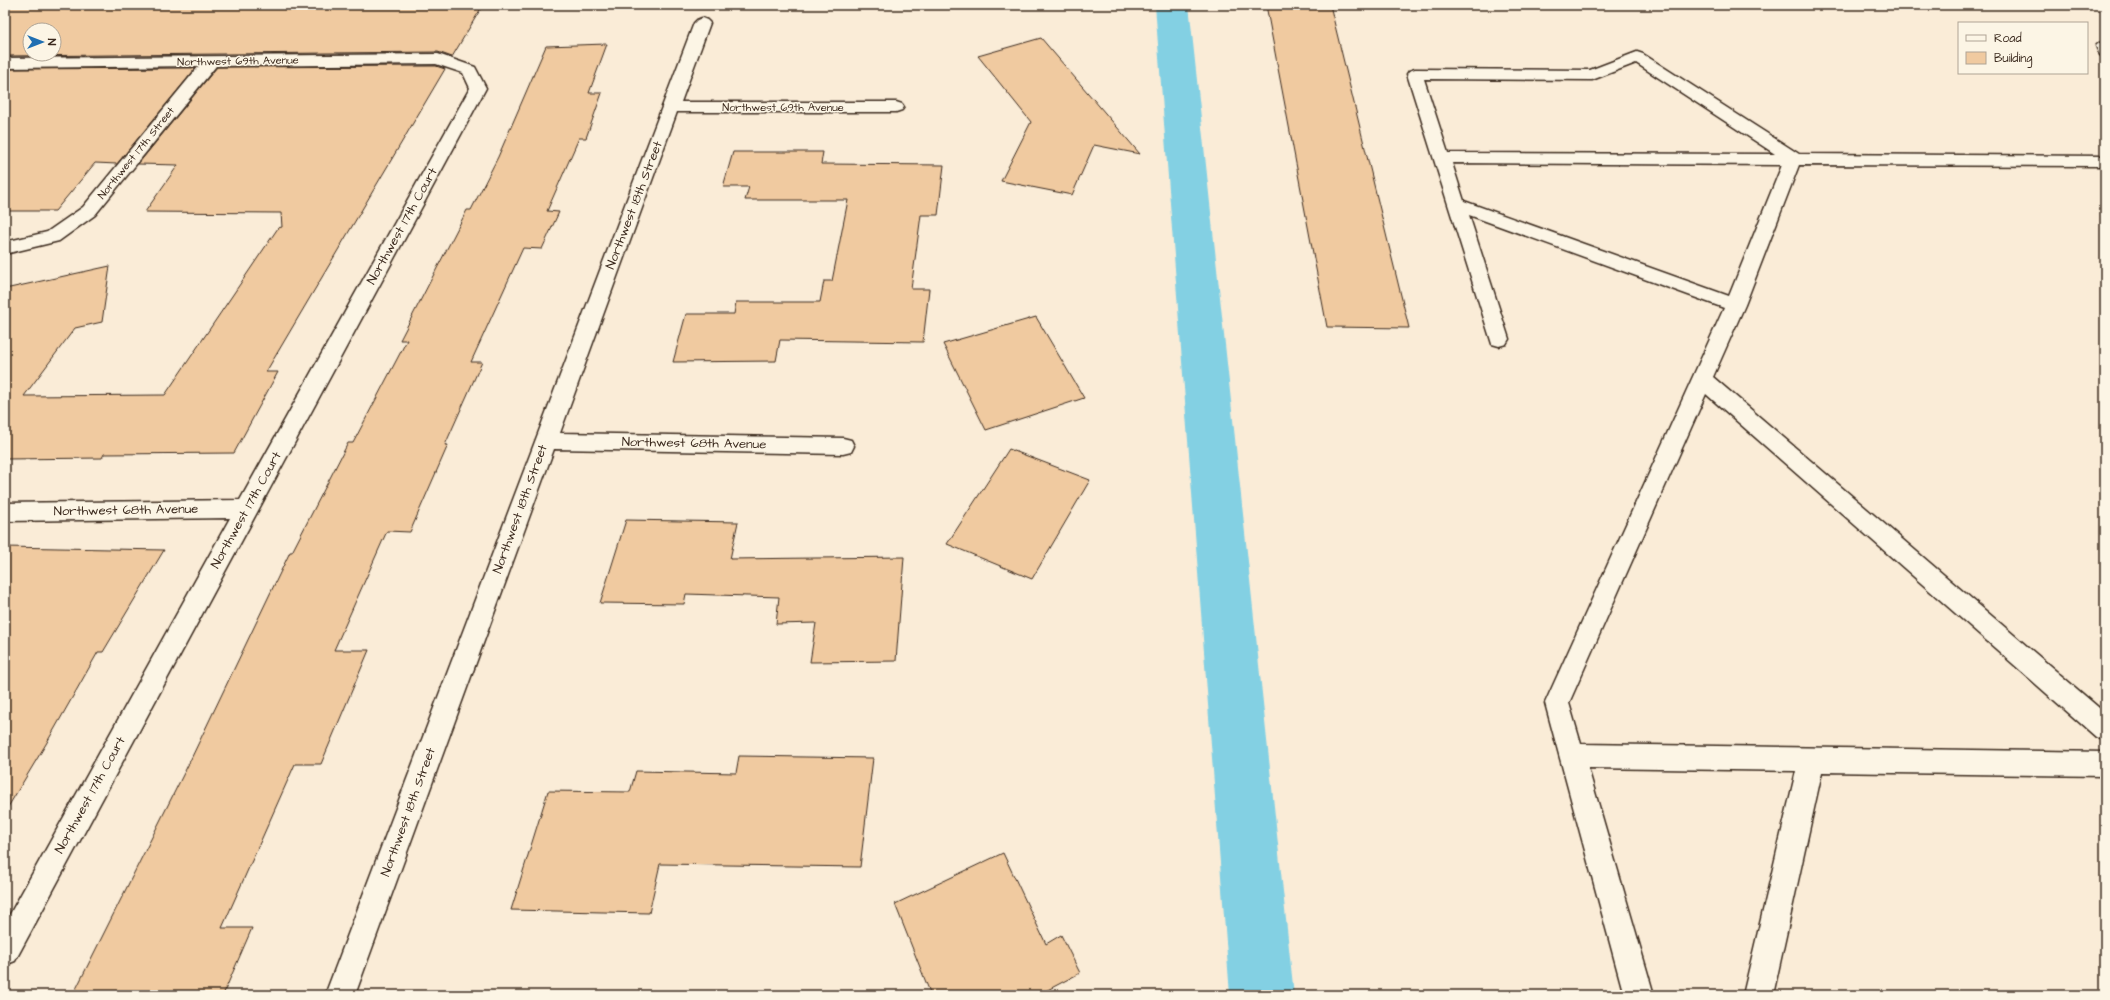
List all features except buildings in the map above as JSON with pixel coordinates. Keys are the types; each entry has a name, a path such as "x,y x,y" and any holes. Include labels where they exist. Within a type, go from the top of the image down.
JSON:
{"street":[{"name":"Northwest 18th Street","path":"340,995 545,441 702,23"},
{"path":"1499,339 1415,74 1592,75 1637,57 1793,158"},
{"name":"Northwest 69th Avenue","path":"5,63 438,59 469,70"},
{"name":"Northwest 17th Street","path":"5,248 54,237 89,211 211,62"},
{"name":"Northwest 17th Court","path":"5,951 478,88 469,70"},
{"name":"Northwest 69th Avenue","path":"670,107 896,107"},
{"path":"1441,158 1793,158 2105,161"},
{"path":"1639,995 1557,703 1735,305 1793,158"},
{"path":"1456,204 1735,305"},
{"path":"1702,378 2105,728"},
{"name":"Northwest 68th Avenue","path":"545,441 842,446"},
{"name":"Northwest 68th Avenue","path":"5,512 247,509"},
{"path":"1571,756 2105,764"},
{"path":"1758,995 1812,760"}],"waterway":[{"path":"1172,5 1262,995"}]}
